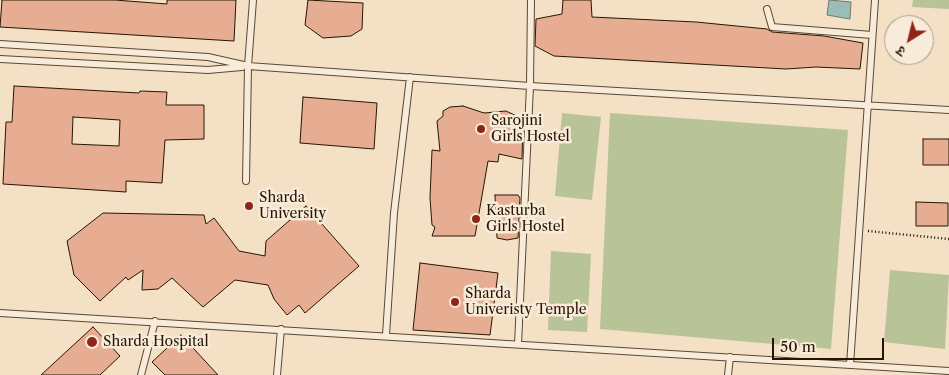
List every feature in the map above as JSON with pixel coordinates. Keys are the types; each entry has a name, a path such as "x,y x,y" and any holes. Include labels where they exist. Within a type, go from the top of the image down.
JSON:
{"lane":[{"path":"246,182 248,66 253,0"},
{"path":"518,344 530,86 531,0"},
{"path":"850,365 875,0"},
{"path":"767,9 772,27 872,35"},
{"path":"0,44 208,57 248,66 530,86 949,110"},
{"path":"0,59 208,70 248,66"},
{"path":"386,336 394,213 410,77"},
{"path":"0,313 949,371"},
{"path":"141,375 154,322"},
{"path":"277,375 281,329"},
{"path":"728,375 730,357"}],"path":[{"path":"859,230 949,239"}],"green space":[{"path":"913,0 949,0 949,9 912,7"},
{"path":"562,113 601,117 592,200 555,196"},
{"path":"610,113 848,130 831,349 600,329"},
{"path":"551,251 591,254 587,332 548,330"},
{"path":"890,270 949,275 945,349 884,342"}],"water":[{"path":"829,0 851,2 850,19 827,15"}],"building":[{"path":"2,0 115,0 167,4 167,0 236,0 234,41 0,27"},
{"path":"308,0 363,3 362,29 351,36 323,38 305,25"},
{"path":"563,0 591,0 592,17 696,22 767,29 772,32 824,36 863,43 860,69 816,67 786,69 554,56 535,46 536,19 562,14"},
{"path":"14,86 139,93 140,91 167,92 166,105 204,105 204,139 165,140 162,183 126,181 126,192 3,184 6,122 12,122","holes":["73,117 120,120 119,146 72,144"]},
{"path":"303,97 377,103 374,149 300,143"},
{"path":"463,106 484,113 506,111 521,118 523,122 522,159 499,154 498,162 488,161 475,236 432,236 435,227 432,225 430,198 432,150 440,151 437,121 443,116 443,111 450,107"},
{"path":"923,139 949,139 949,165 923,165"},
{"path":"495,195 518,195 520,198 518,238 507,240 497,238"},
{"path":"916,202 948,203 948,226 916,226"},
{"path":"306,206 359,266 305,313 299,305 287,315 274,299 268,285 235,280 203,307 172,278 158,289 142,290 143,270 128,280 126,277 100,301 74,275 67,241 103,213 204,215 206,224 214,218 239,251 265,256 266,241"},
{"name":"Sharda Univeristy Temple","path":"420,263 498,273 490,335 413,330"},
{"name":"Sharda Hospital","path":"93,327 120,356 100,375 41,375"},
{"name":"Sharda Hospital","path":"181,335 218,375 165,375 152,362"}],"place":[{"name":"Sarojini Girls Hostel","path":"481,129"},
{"name":"Sharda University","path":"249,206"},
{"name":"Kasturba Girls Hostel","path":"476,219"},
{"name":"Sharda Univeristy Temple","path":"455,302"},
{"name":"Sharda Hospital","path":"92,342"}]}
